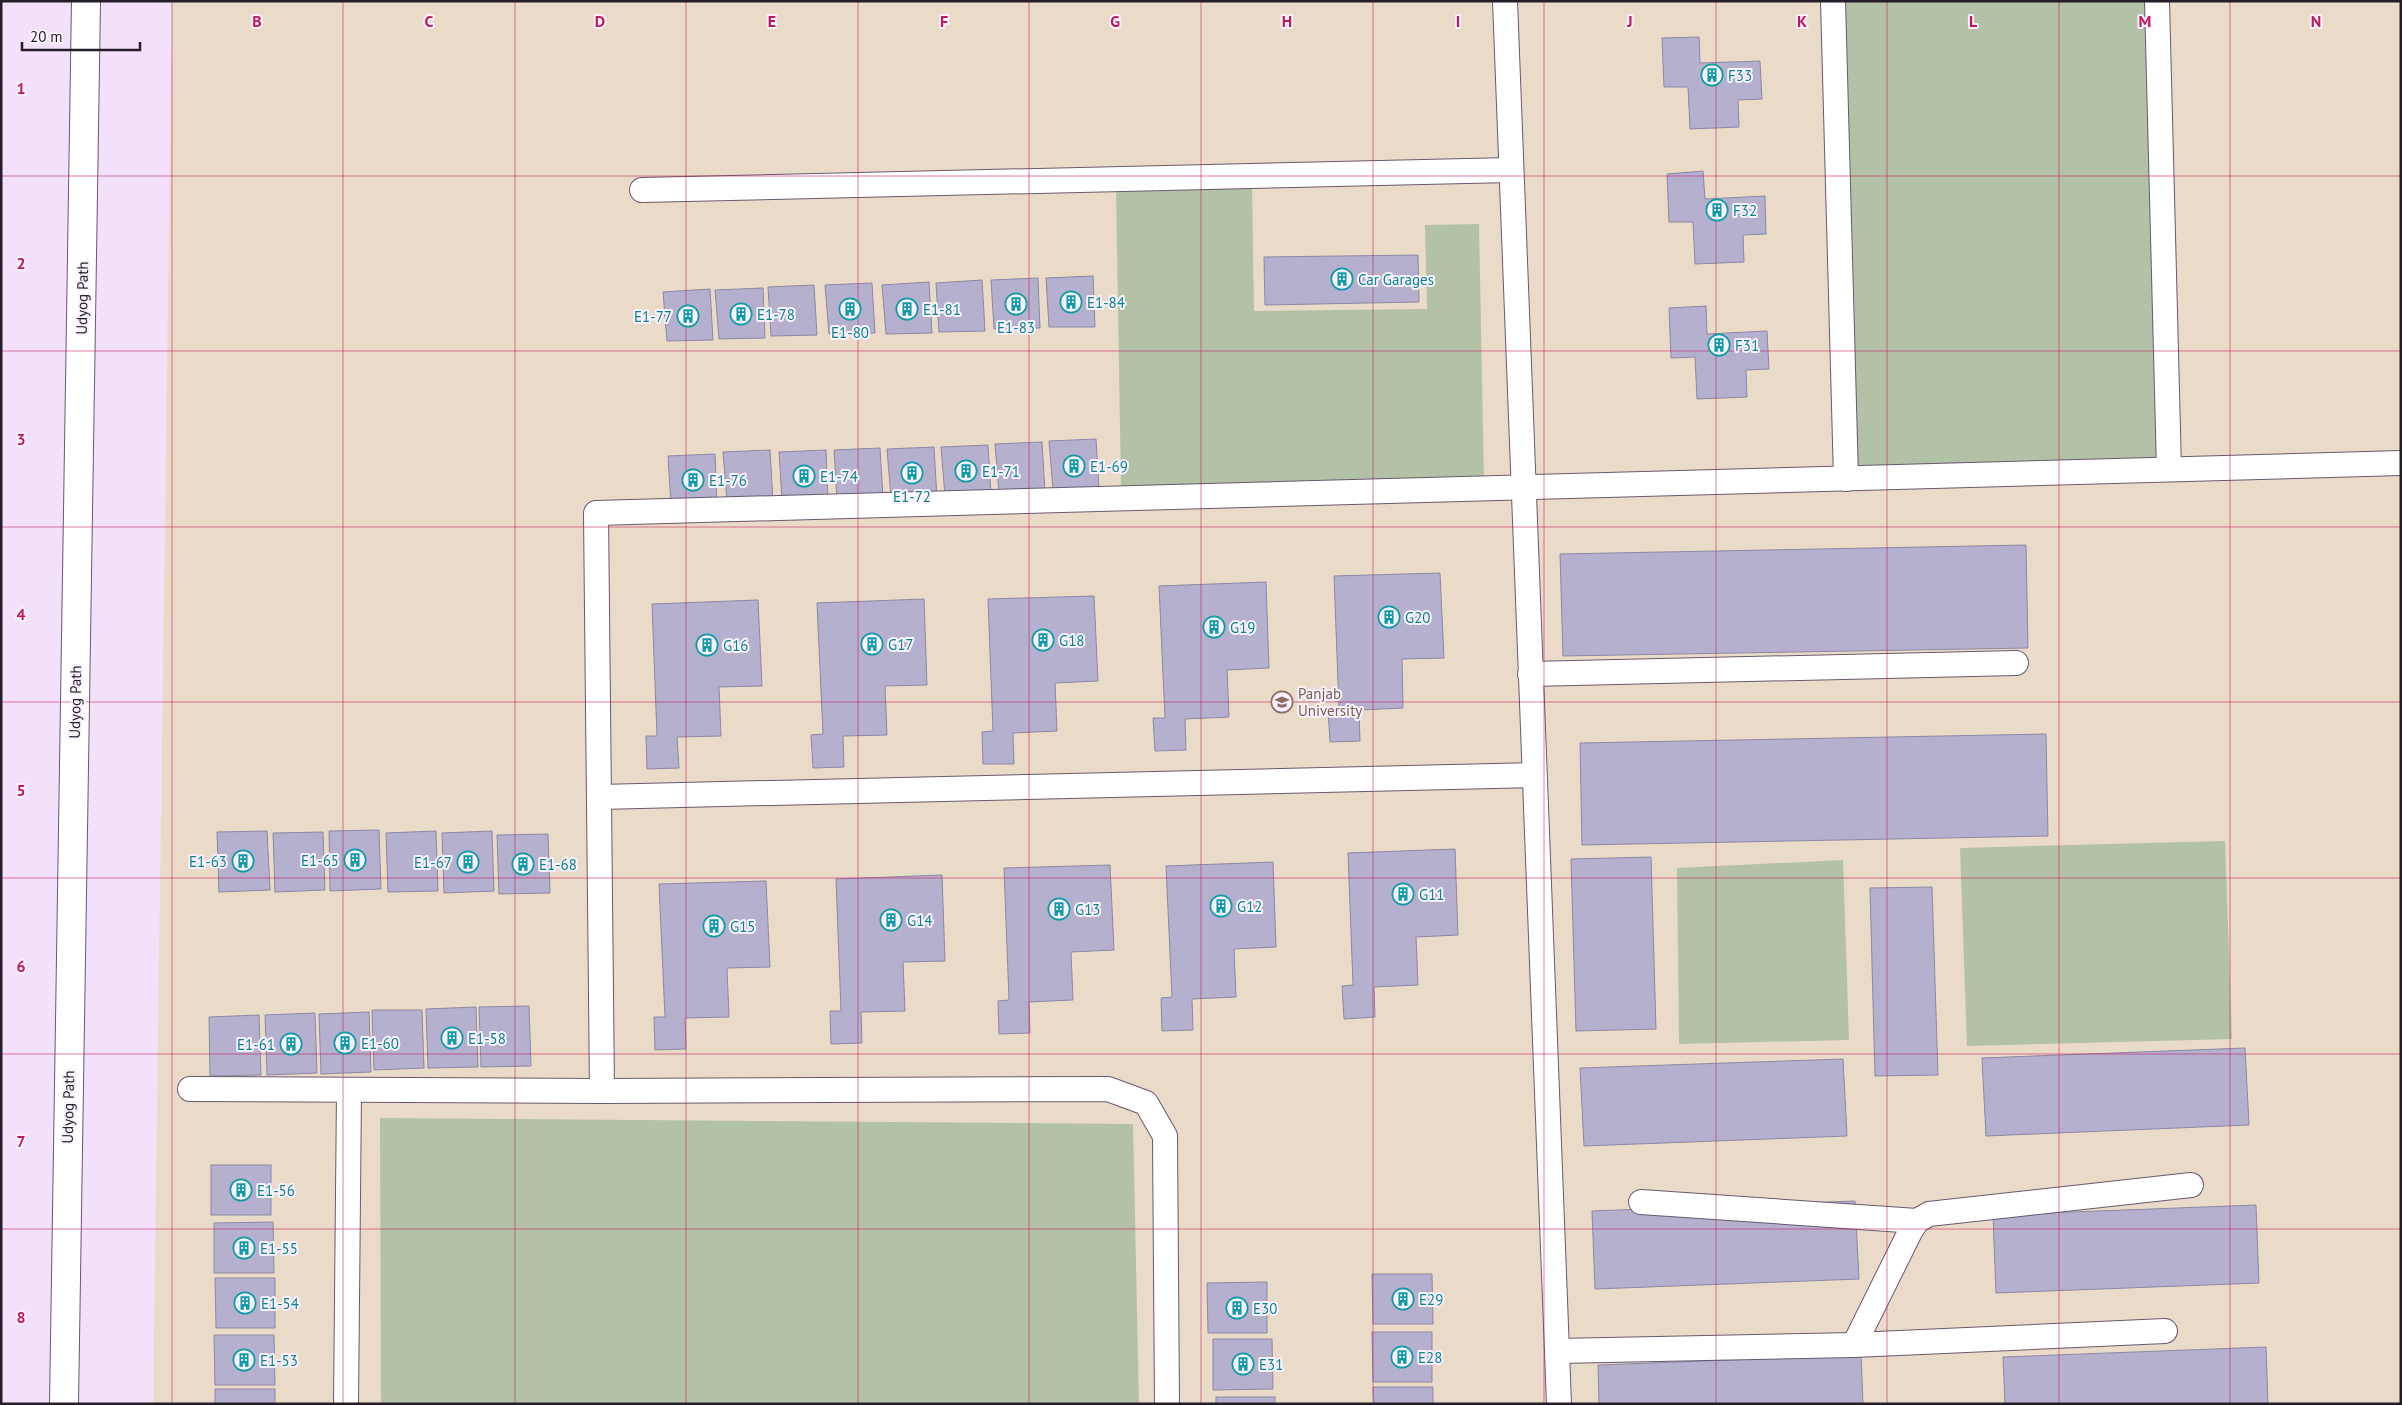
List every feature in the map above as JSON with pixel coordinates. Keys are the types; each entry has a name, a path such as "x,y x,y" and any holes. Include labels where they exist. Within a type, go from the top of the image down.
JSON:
{"street":[{"name":"Udyog Path","path":"64,1404 86,1"}],"lane":[{"path":"1505,1 1533,775 1559,1404"},
{"path":"1834,1 1846,478"},
{"path":"2157,1 2169,469"},
{"path":"642,190 1511,170"},
{"path":"602,1092 596,513 2401,462"},
{"path":"1530,674 2016,663"},
{"path":"599,797 1533,775"},
{"path":"190,1089 602,1092 1108,1089 1146,1103 1165,1136 1167,1404"},
{"path":"346,1404 349,1090"},
{"path":"1854,1345 1917,1221 1929,1214 2191,1185"},
{"path":"1641,1202 1917,1221"},
{"path":"1558,1351 1854,1345 2165,1331"}],"shaded area":[{"name":"Panjab University","path":"172,1 2401,1 2401,1404 153,1404"}],"green space":[{"path":"1844,1 2147,1 2157,458 1856,468"},
{"path":"1252,187 1254,311 1427,309 1425,225 1479,224 1484,482 1121,487 1116,189"},
{"path":"2225,841 2232,1039 1967,1046 1960,848"},
{"path":"1843,860 1849,1040 1679,1044 1677,868"},
{"path":"380,1118 1133,1124 1139,1404 381,1404"}],"building":[{"name":"F33","path":"1699,37 1700,63 1760,61 1762,99 1738,100 1739,127 1690,129 1688,87 1664,87 1662,38"},
{"name":"F32","path":"1703,171 1705,199 1765,196 1766,234 1743,235 1744,262 1695,264 1693,222 1669,222 1667,174"},
{"name":"Car Garages","path":"1418,255 1419,302 1265,305 1264,257"},
{"name":"E1-84","path":"1093,276 1095,327 1049,327 1046,278"},
{"name":"E1-83","path":"1038,278 1040,328 994,329 991,280"},
{"path":"982,280 985,331 939,332 936,283"},
{"name":"E1-81","path":"929,282 932,333 886,334 882,285"},
{"name":"E1-80","path":"872,283 875,333 829,334 825,285"},
{"path":"814,285 817,335 771,336 768,287"},
{"name":"E1-78","path":"763,288 765,338 719,339 715,290"},
{"name":"E1-77","path":"710,289 713,340 667,341 663,292"},
{"name":"F31","path":"1706,306 1707,334 1767,331 1769,369 1746,370 1747,397 1697,399 1695,357 1671,358 1669,308"},
{"name":"E1-69","path":"1096,439 1099,490 1053,490 1049,441"},
{"path":"1042,442 1045,492 999,494 995,444"},
{"name":"E1-71","path":"988,445 991,495 945,496 941,447"},
{"name":"E1-72","path":"934,447 937,498 891,498 887,449"},
{"path":"880,448 883,498 837,499 834,450"},
{"path":"770,450 773,501 727,501 723,452"},
{"name":"E1-74","path":"826,450 828,500 782,501 779,452"},
{"name":"E1-76","path":"715,454 717,504 671,505 668,456"},
{"path":"2026,545 2028,648 1563,656 1560,554"},
{"name":"G20","path":"1440,573 1444,658 1402,659 1403,708 1359,710 1360,741 1330,742 1328,709 1339,708 1334,576"},
{"name":"G19","path":"1266,582 1269,668 1227,670 1229,717 1185,719 1186,750 1155,751 1153,718 1165,718 1159,586"},
{"name":"G18","path":"1094,596 1098,681 1055,683 1057,731 1013,733 1014,764 983,764 982,732 993,731 988,599"},
{"name":"G17","path":"924,599 927,685 885,686 887,735 843,736 844,767 813,768 811,735 823,734 817,603"},
{"name":"G16","path":"758,600 762,686 719,687 721,736 677,737 679,768 647,769 646,736 657,736 652,604"},
{"path":"2046,734 2048,836 1582,845 1580,743"},
{"name":"E1-65","path":"379,830 381,889 330,891 329,831"},
{"name":"E1-63","path":"267,831 270,890 219,892 217,832"},
{"path":"436,831 438,891 388,892 386,833"},
{"name":"E1-67","path":"492,831 494,891 444,893 442,833"},
{"path":"323,832 325,890 275,892 273,833"},
{"name":"E1-68","path":"548,834 550,893 499,894 497,835"},
{"name":"G11","path":"1455,849 1458,935 1416,937 1418,985 1374,987 1375,1017 1344,1019 1342,986 1353,985 1348,853"},
{"path":"1651,857 1656,1029 1576,1031 1571,859"},
{"name":"G12","path":"1273,862 1276,947 1234,949 1236,997 1192,999 1193,1030 1162,1031 1161,998 1172,997 1166,866"},
{"name":"G13","path":"1110,865 1114,950 1071,952 1073,1000 1029,1002 1030,1033 999,1034 998,1001 1009,1000 1004,868"},
{"name":"G14","path":"942,875 945,961 903,962 905,1011 861,1012 862,1043 831,1044 830,1011 841,1011 836,879"},
{"name":"G15","path":"766,881 770,967 727,968 729,1017 685,1018 686,1049 655,1050 654,1017 665,1017 659,884"},
{"path":"1932,887 1938,1075 1875,1076 1870,888"},
{"path":"529,1006 531,1066 481,1067 479,1007"},
{"name":"E1-58","path":"476,1007 478,1067 428,1068 426,1009"},
{"path":"372,1010 422,1010 424,1068 374,1070"},
{"name":"E1-60","path":"369,1012 371,1072 321,1074 319,1014"},
{"name":"E1-61","path":"315,1013 317,1073 267,1075 265,1015"},
{"path":"259,1015 261,1075 210,1076 209,1017"},
{"path":"2245,1048 2249,1125 1986,1136 1982,1058"},
{"path":"1843,1059 1847,1136 1584,1146 1580,1068"},
{"name":"E1-56","path":"211,1165 271,1165 271,1215 211,1215"},
{"path":"1855,1201 1859,1279 1595,1289 1592,1211"},
{"path":"2256,1205 2259,1283 1996,1293 1993,1215"},
{"name":"E1-55","path":"273,1222 274,1273 214,1273 214,1223"},
{"name":"E29","path":"1372,1274 1432,1274 1433,1324 1373,1324"},
{"name":"E1-54","path":"215,1278 275,1278 275,1328 216,1328"},
{"name":"E30","path":"1267,1282 1267,1333 1208,1333 1207,1283"},
{"name":"E28","path":"1372,1332 1432,1332 1432,1382 1373,1382"},
{"name":"E1-53","path":"214,1335 274,1335 275,1385 215,1385"},
{"name":"E31","path":"1213,1339 1272,1339 1273,1389 1213,1390"},
{"path":"2266,1347 2268,1404 2005,1404 2003,1357"},
{"path":"1861,1355 1863,1404 1599,1404 1598,1365"},
{"path":"1373,1387 1433,1387 1433,1404 1374,1404"},
{"path":"215,1389 275,1389 275,1404 215,1404"},
{"path":"1216,1397 1275,1397 1275,1404 1216,1404"}],"place":[{"name":"F33","path":"1712,75"},
{"name":"F32","path":"1717,210"},
{"name":"Car Garages","path":"1342,279"},
{"name":"E1-84","path":"1071,302"},
{"name":"E1-83","path":"1016,304"},
{"name":"E1-80","path":"850,309"},
{"name":"E1-81","path":"907,309"},
{"name":"E1-78","path":"741,314"},
{"name":"E1-77","path":"688,316"},
{"name":"F31","path":"1719,345"},
{"name":"E1-69","path":"1074,466"},
{"name":"E1-71","path":"966,471"},
{"name":"E1-72","path":"912,473"},
{"name":"E1-74","path":"804,476"},
{"name":"E1-76","path":"693,480"},
{"name":"G20","path":"1389,617"},
{"name":"G19","path":"1214,627"},
{"name":"G18","path":"1043,640"},
{"name":"G17","path":"872,644"},
{"name":"G16","path":"707,645"},
{"name":"Panjab University","path":"1282,702"},
{"name":"E1-65","path":"355,860"},
{"name":"E1-63","path":"243,861"},
{"name":"E1-67","path":"468,862"},
{"name":"E1-68","path":"523,864"},
{"name":"G11","path":"1403,894"},
{"name":"G12","path":"1221,906"},
{"name":"G13","path":"1059,909"},
{"name":"G14","path":"891,920"},
{"name":"G15","path":"714,926"},
{"name":"E1-58","path":"452,1038"},
{"name":"E1-60","path":"345,1043"},
{"name":"E1-61","path":"291,1044"},
{"name":"E1-56","path":"241,1190"},
{"name":"E1-55","path":"244,1248"},
{"name":"E29","path":"1403,1299"},
{"name":"E1-54","path":"245,1303"},
{"name":"E30","path":"1237,1308"},
{"name":"E28","path":"1402,1357"},
{"name":"E1-53","path":"244,1360"},
{"name":"E31","path":"1243,1364"}]}
